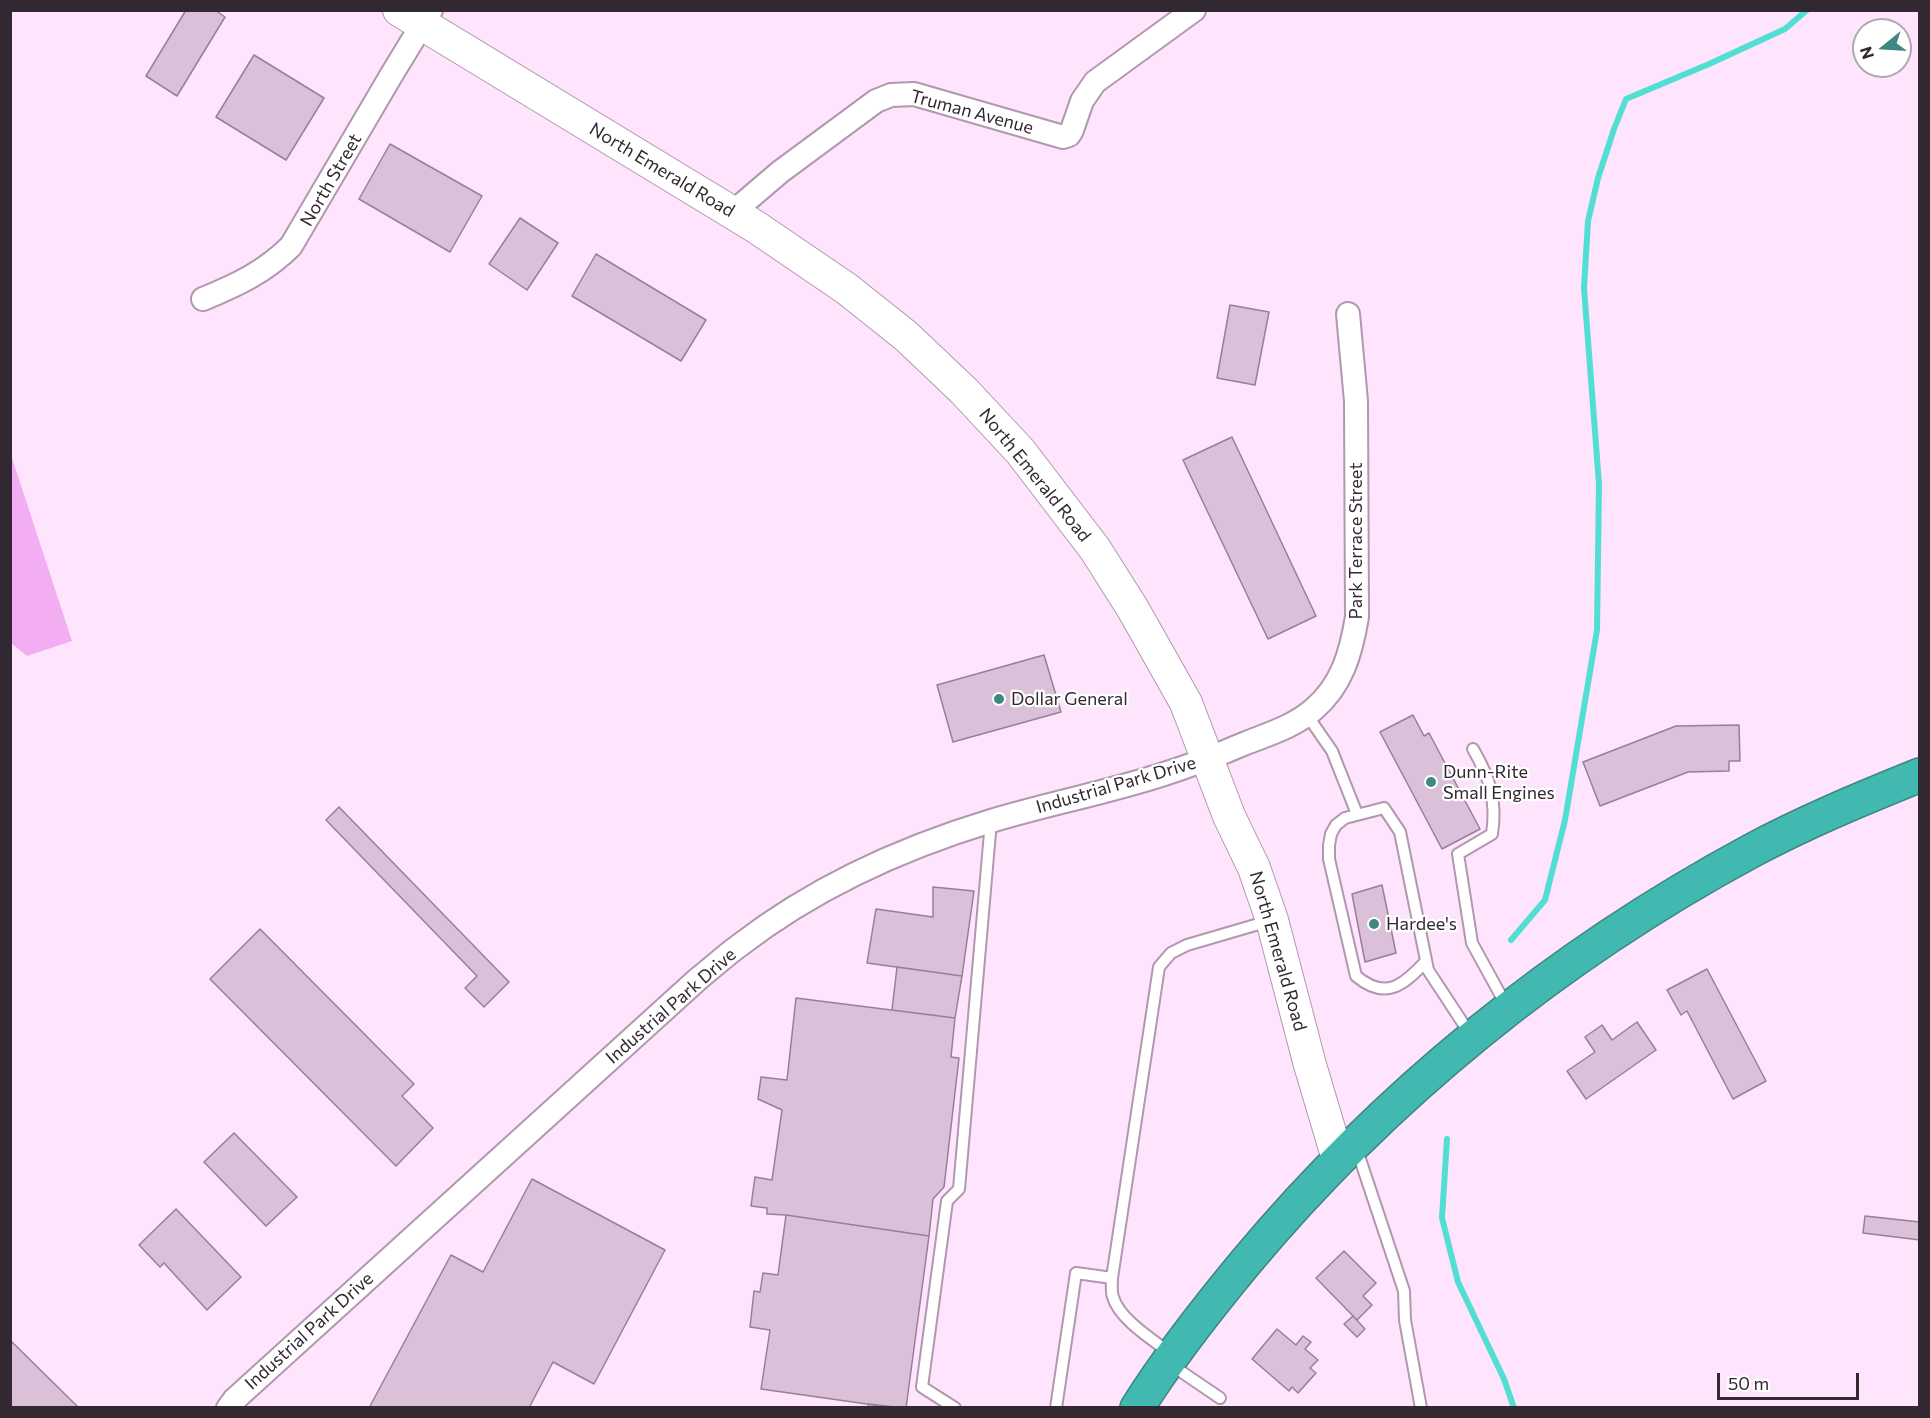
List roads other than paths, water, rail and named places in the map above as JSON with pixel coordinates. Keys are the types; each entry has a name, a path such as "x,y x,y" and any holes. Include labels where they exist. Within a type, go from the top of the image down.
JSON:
{"highway":[{"path":"1137,1407 1206,1309 1268,1235 1346,1152 1428,1074 1472,1037 1572,961 1672,896 1753,850 1859,800 1920,775"}],"main road":[{"name":"North Emerald Road","path":"418,15 756,227 847,289 906,336 964,391 1020,451 1095,549 1133,609 1186,703 1229,816 1254,868 1272,920 1310,1065 1346,1152"}],"street":[{"name":"Truman Avenue","path":"732,213 780,172 876,101 891,95 914,94 1063,137 1069,135 1082,101 1095,82 1194,10"},
{"name":"North Street","path":"203,299 256,275 275,262 291,246 418,15"},
{"name":"Park Terrace Street","path":"1206,759 1284,728 1307,715 1327,697 1337,683 1352,649 1358,617 1356,401 1348,314"},
{"name":"Industrial Park Drive","path":"228,1407 681,995 740,945 776,919 849,877 934,840 991,821 1160,776 1206,759"}],"lane":[{"path":"1307,715 1332,751 1357,814"},
{"path":"1473,749 1485,768 1495,814 1492,834 1458,854 1464,901 1472,943 1508,1008"},
{"path":"1426,961 1407,981 1392,988 1365,984 1356,976 1329,859 1331,834 1336,825 1345,818 1384,808 1400,832 1428,970 1472,1037"},
{"path":"955,1407 922,1387 947,1201 959,1189 991,821"},
{"path":"1220,1398 1170,1359 1121,1312 1113,1297 1112,1278 1159,967 1171,953 1187,945 1272,920"},
{"path":"1346,1152 1404,1292 1405,1320 1421,1407"},
{"path":"1056,1407 1076,1273 1112,1278"}],"waterway":[{"path":"1511,940 1545,900 1565,820 1597,630 1599,484 1584,288 1588,221 1598,178 1626,99 1785,29 1807,10"},
{"path":"1447,1139 1442,1218 1458,1282 1504,1379 1514,1408"}],"place":[{"name":"Dollar General","path":"999,699"},
{"name":"Dunn-Rite Small Engines","path":"1431,782"},
{"name":"Hardee's","path":"1374,924"}]}
